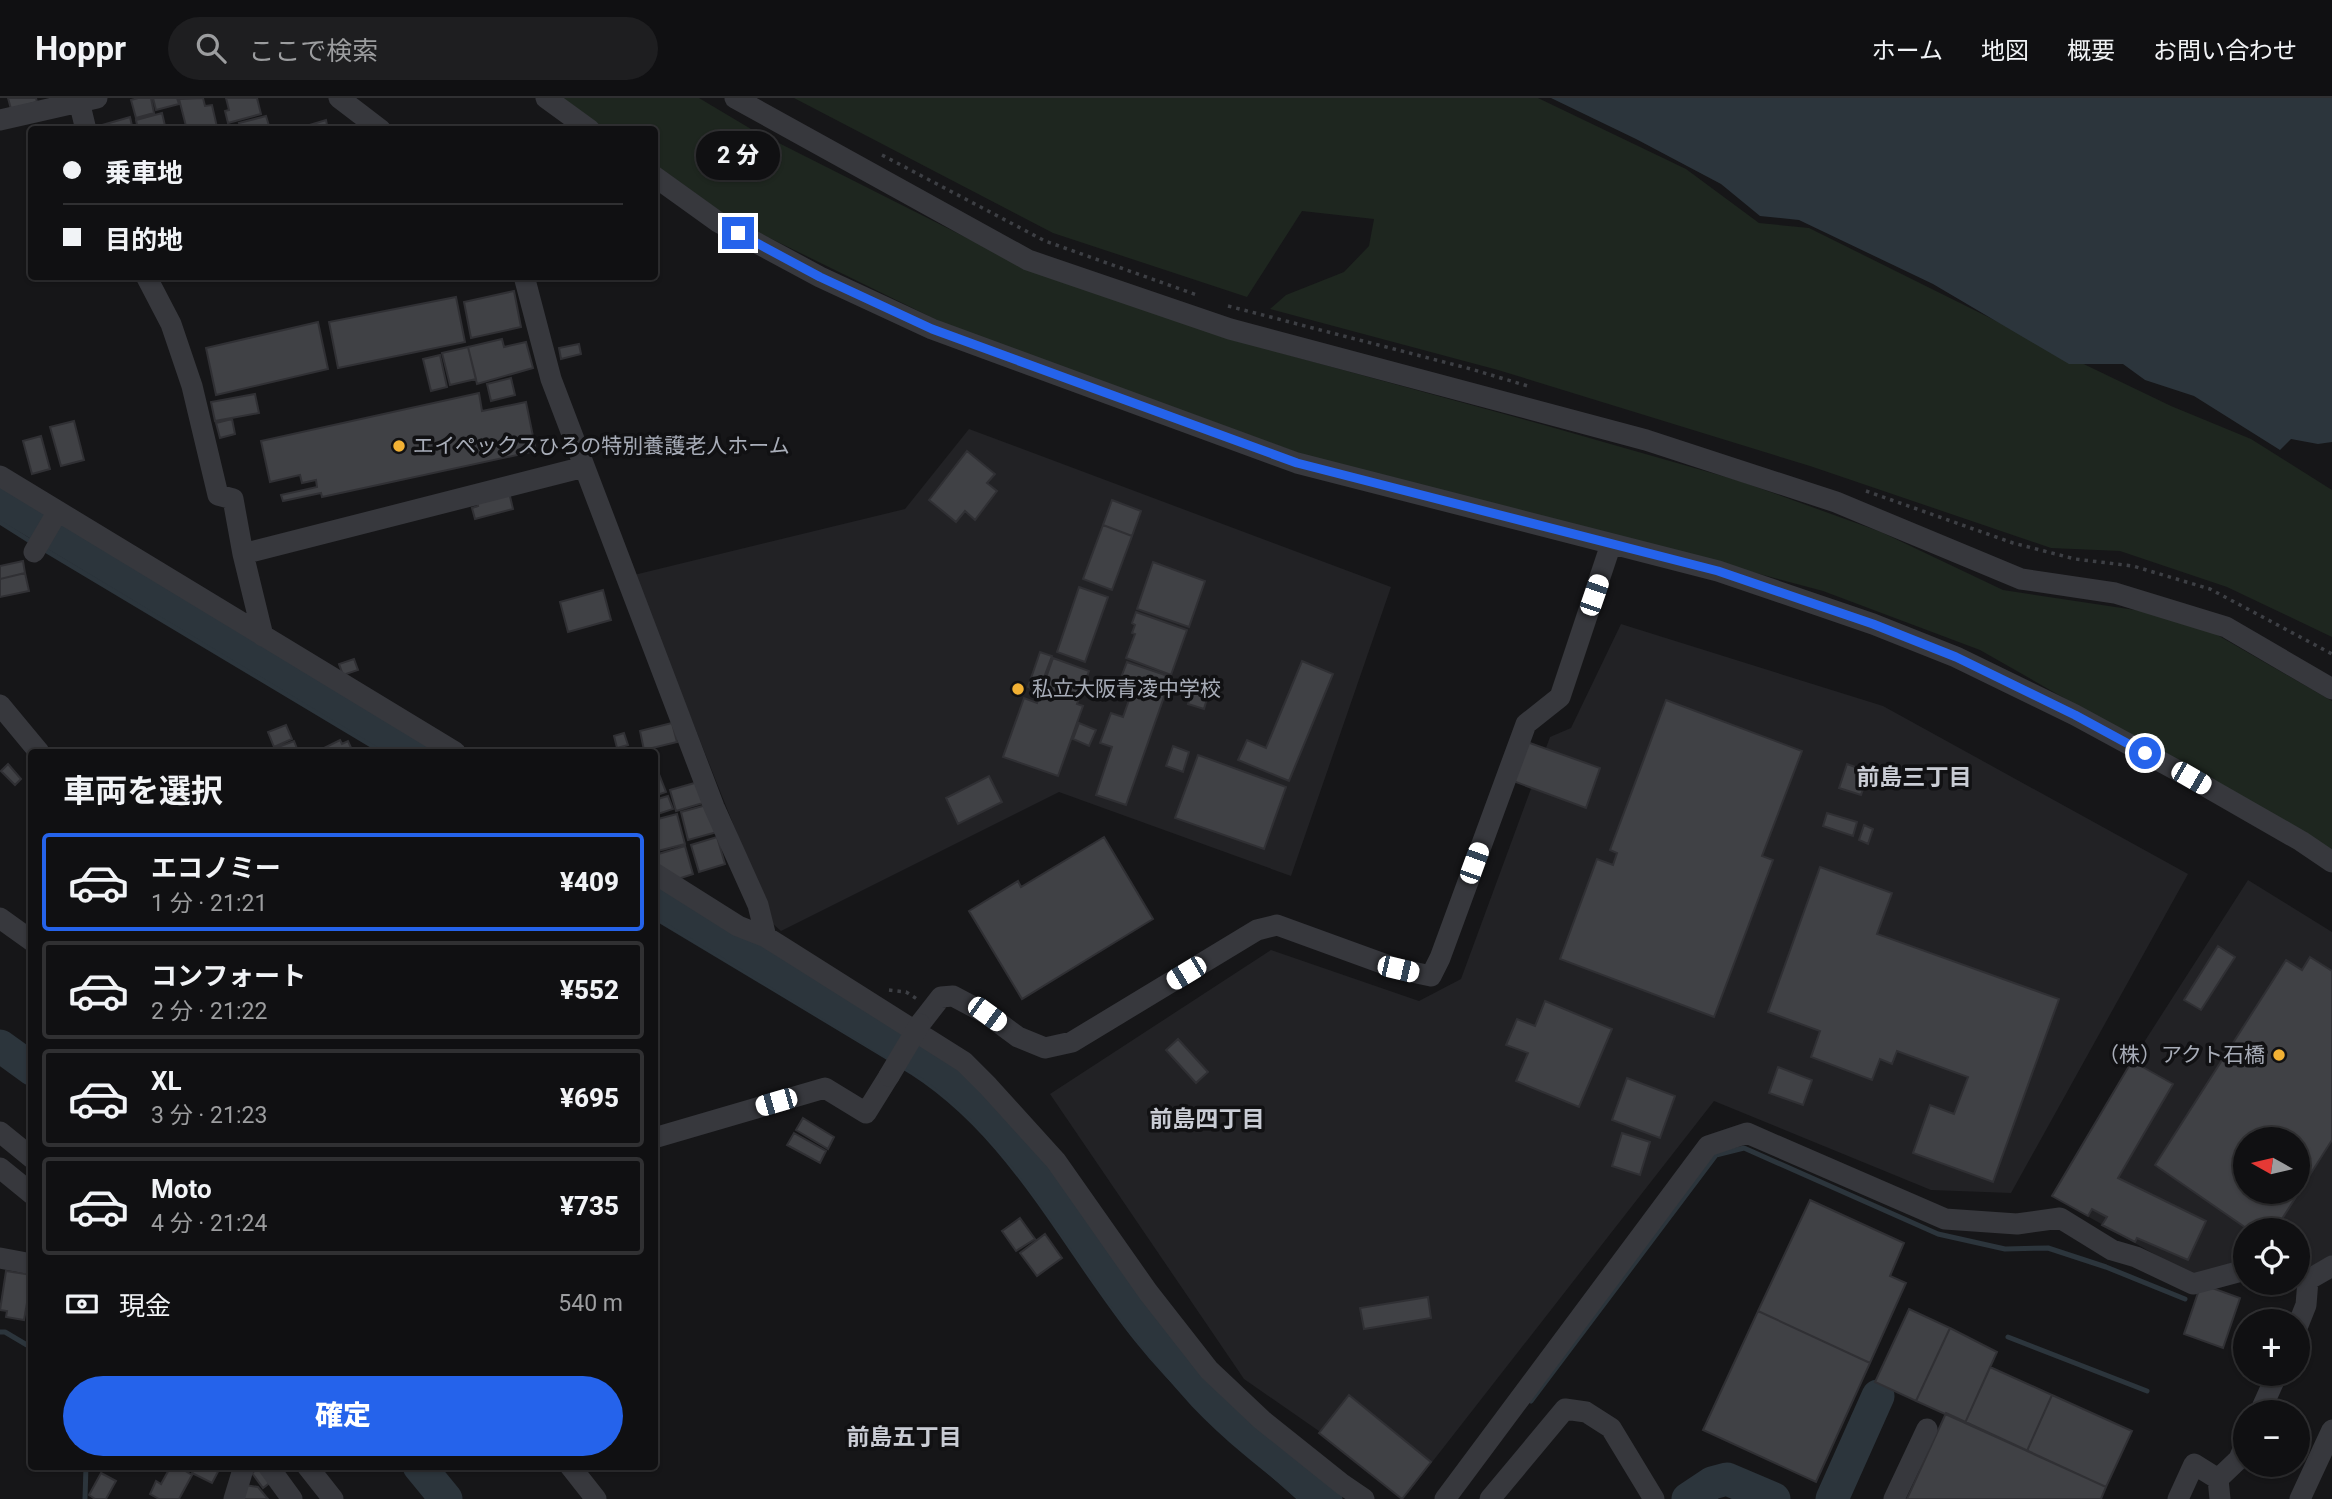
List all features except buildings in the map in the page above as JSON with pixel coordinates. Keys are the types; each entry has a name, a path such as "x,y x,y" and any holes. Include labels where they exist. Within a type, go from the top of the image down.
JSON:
{"street":[{"path":"340,98 376,126"},
{"path":"546,98 584,126"},
{"path":"736,98 1028,260 1230,329 1646,440 1836,502 2021,579 2115,593 2226,627 2332,689"},
{"path":"0,120 88,100 86,126"},
{"path":"658,179 718,222 820,277 932,329 1297,463 1718,571 1873,624 1956,657 2075,715 2191,778 2301,841 2332,862"},
{"path":"148,280 171,324 192,386 218,495 233,499 263,636"},
{"path":"525,280 551,379 714,807 758,905 766,937"},
{"path":"243,554 584,467"},
{"path":"0,476 450,749"},
{"path":"34,552 58,511"},
{"path":"658,1137 825,1088 866,1113 920,1024 941,997 953,996 987,1014 1018,1037 1045,1048 1072,1042 1257,930 1277,925 1398,969 1431,976 1526,724 1560,697 1611,544"},
{"path":"0,705 37,749"},
{"path":"658,876 738,926 766,937 964,1062 1055,1161 1148,1292 1209,1370 1262,1420 1364,1499"},
{"path":"0,918 28,938"},
{"path":"0,1132 28,1154"},
{"path":"1445,1499 1708,1146 1747,1133 1945,1219 2017,1224 2060,1218 2112,1250 2136,1257 2193,1284 2233,1273"},
{"path":"0,1168 28,1191"},
{"path":"0,1258 28,1263"},
{"path":"2310,1275 2332,1266"},
{"path":"1490,1499 1565,1409 1586,1412 1611,1427 1654,1499"},
{"path":"1894,1499 1927,1429"},
{"path":"2300,1499 2332,1430"},
{"path":"2178,1499 2194,1464 2219,1489 2233,1469"},
{"path":"234,1499 243,1470"},
{"path":"271,1470 292,1499"},
{"path":"310,1470 334,1499"},
{"path":"573,1470 596,1499"}],"path":[{"path":"873,150 1045,241 1199,296"},
{"path":"1225,305 1538,389"},
{"path":"1857,488 2013,543 2076,559 2133,566 2210,589 2332,654"}],"shaded area":[{"path":"562,98 699,98 751,129 979,244 1281,353 1740,481 1881,532 2003,590 2142,611 2214,633 2332,701 2332,858 2232,794 1980,650 1823,591 1304,455 945,324 731,219 658,166 658,126 601,126"},
{"path":"794,98 1538,98 1686,169 1759,223 1809,228 2171,406 2251,439 2332,490 2332,637 2227,587 2120,551 2051,548 1810,466 1498,370 1270,309 1286,295 1344,272 1369,246 1374,219 1302,211 1247,297 1053,233"},
{"path":"1551,98 2332,98 2332,442 2318,444 2291,439 2280,450 2194,396 2145,380 2123,364 2069,364 1933,284 1799,220 1760,216 1721,184"},
{"name":"私立大阪青凌中学校","path":"969,429 1391,587 1291,876 1059,792 781,931 773,924 634,575 905,509"},
{"path":"1621,624 1883,706 2188,874 2011,1193 1931,1190 1714,1101 1408,1493 1244,1379 1050,1094 1271,950 1419,1001 1461,979 1550,737 1571,728"},
{"path":"2248,880 2332,932 2332,1256 2310,1270 2310,1218 2233,1218 2233,1263 2191,1275 2052,1196 2132,1061"}],"waterway":[{"path":"0,501 413,749"},
{"path":"0,522 33,543"},
{"path":"42,548 378,749"},
{"path":"658,898 926,1061 967,1093 995,1121 1048,1186 1143,1322 1196,1386 1248,1436 1326,1499"},
{"path":"658,919 892,1060"},
{"path":"0,1046 28,1066"},
{"path":"900,1065 938,1091 972,1121 1031,1191 1110,1304 1155,1362 1215,1423 1300,1499"},
{"path":"1531,1401 1716,1155 1744,1148 1938,1234 2005,1249 2048,1248 2106,1267 2185,1299"},
{"path":"0,1332 5,1332 28,1346"},
{"path":"2008,1337 2147,1391"},
{"path":"1832,1499 1878,1396"},
{"path":"85,1499 86,1470"},
{"path":"422,1470 446,1499"},
{"path":"1688,1499 1712,1483 1727,1479 1774,1499"}],"place":[{"name":"エイぺックスひろの特別養護老人ホーム","path":"399,446"},
{"name":"私立大阪青凌中学校","path":"1018,689"},
{"name":"（株）アクト石橋","path":"2279,1055"}],"district":[{"name":"前島三丁目","path":"1914,777"},
{"name":"前島四丁目","path":"1207,1119"},
{"name":"前島五丁目","path":"904,1437"}],"route":[{"path":"738,233 820,277 932,329 1297,463 1718,571 1873,624 1956,657 2075,715 2145,753"}]}
